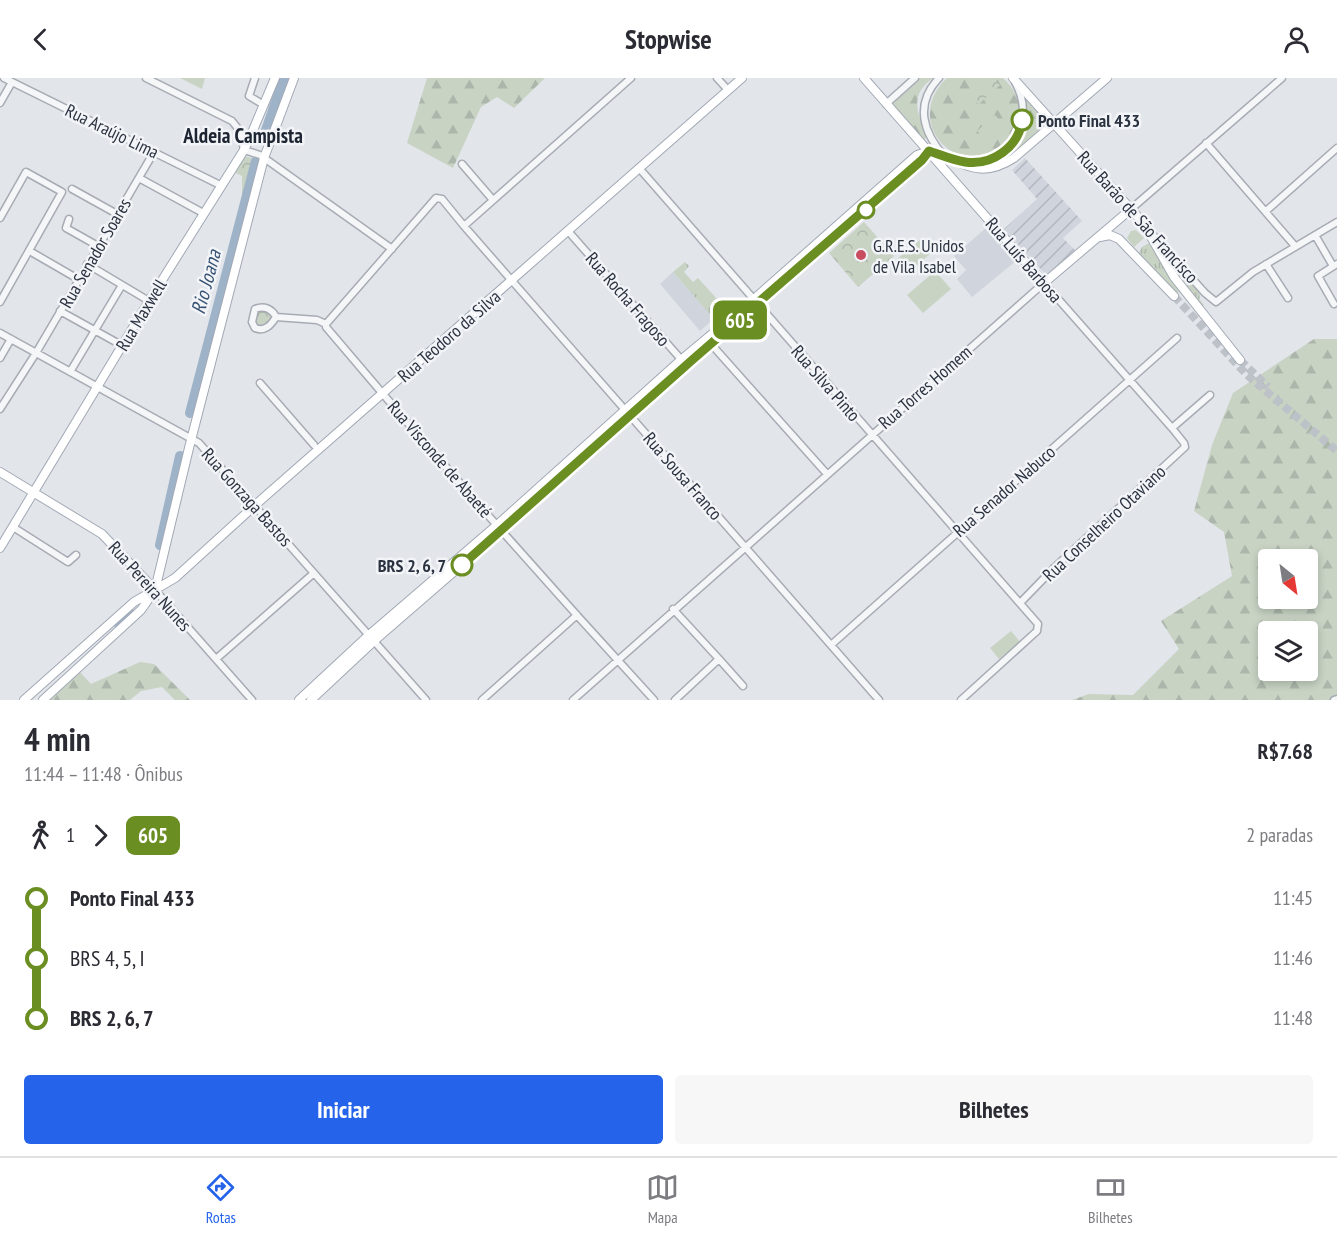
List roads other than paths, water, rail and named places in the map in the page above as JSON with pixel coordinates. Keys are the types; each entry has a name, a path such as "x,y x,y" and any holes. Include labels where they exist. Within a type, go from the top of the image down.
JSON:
{"main road":[{"name":"Rua Maxwell","path":"0,548 220,185 244,150 275,78"},
{"path":"42,700 141,610 154,590 264,158 294,78"},
{"name":"Rua Teodoro da Silva","path":"24,700 34,696 134,602 175,578 255,505 742,78"},
{"name":"Rua Luís Barbosa","path":"864,78 1044,283"},
{"name":"Rua Barão de São Francisco","path":"1013,78 1146,228"},
{"path":"686,360 711,344 917,154 929,151 973,169 995,168 1014,158 1107,78"},
{"name":"Rua Torres Homem","path":"1044,283 1131,209"},
{"path":"1146,228 1174,277 1240,360"},
{"path":"1096,239 1107,235 1117,237 1174,296"},
{"path":"299,700 500,528 686,360 756,302"},
{"name":"Rua Pereira Nunes","path":"0,472 102,534 154,590"},
{"path":"311,700 372,638"}],"street":[{"name":"Rua Araújo Lima","path":"4,78 220,185"},
{"path":"146,78 232,121 240,131 244,150 264,158 392,249 326,324 317,320 276,317"},
{"path":"255,78 249,96 264,105"},
{"path":"464,226 631,78"},
{"path":"717,78 728,90"},
{"path":"886,104 915,78"},
{"path":"939,78 929,90 924,104 923,112 929,132 937,147 949,158 968,162 984,161 1004,152 1015,140 1023,117 1020,93 1013,78"},
{"name":"Rua Torres Homem","path":"1131,209 1281,78"},
{"path":"0,103 12,82"},
{"path":"929,132 929,151"},
{"path":"1206,143 1295,246"},
{"path":"1266,211 1337,148"},
{"name":"Rua Senador Soares","path":"0,409 36,353 154,152"},
{"path":"462,164 493,200"},
{"name":"Rua Silva Pinto","path":"639,168 1038,624 1037,631 961,700"},
{"path":"0,218 26,172 62,192 0,302"},
{"path":"139,177 203,213"},
{"path":"72,189 117,214"},
{"name":"Rua Sousa Franco","path":"392,249 436,198 440,197 879,700"},
{"path":"69,219 66,228 98,246"},
{"path":"1288,298 1266,264 1337,222"},
{"name":"Rua Barão de São Francisco","path":"1146,228 1215,302 1266,264"},
{"name":"Rua Rocha Fragoso","path":"568,231 686,360"},
{"path":"1315,235 1335,265 1318,276 1334,304"},
{"path":"33,253 78,279"},
{"path":"87,264 149,301"},
{"name":"Rua Torres Homem","path":"573,700 673,609 1044,283"},
{"name":"Rua Luís Barbosa","path":"1044,283 1184,443"},
{"path":"70,372 122,285"},
{"path":"60,311 123,346"},
{"name":"Rua Visconde de Abaeté","path":"326,324 383,394 654,700"},
{"name":"Rua Gonzaga Bastos","path":"0,333 192,438 203,447 426,700"},
{"name":"Rua Senador Nabuco","path":"831,645 1177,338"},
{"path":"0,358 11,339"},
{"path":"711,344 827,474"},
{"path":"260,383 314,445"},
{"path":"1172,428 1210,395"},
{"name":"Rua Conselheiro Otaviano","path":"1020,603 1055,567 1183,451 1184,443"},
{"path":"14,527 68,562 76,555"},
{"path":"216,659 314,573"},
{"name":"Rua Pereira Nunes","path":"154,590 252,700"},
{"path":"673,609 743,686"},
{"path":"482,700 577,615"},
{"path":"675,700 718,659"}],"waterway":[{"name":"Rio Joana","path":"263,139 284,78"},
{"name":"Rio Joana","path":"190,413 256,161"},
{"name":"Rio Joana","path":"160,545 180,456"},
{"name":"Rio Joana","path":"118,623 129,612"}],"tunnel":[{"path":"1174,296 1247,375 1337,451"},
{"path":"1240,360 1268,387"}],"place":[{"name":"Ponto Final 433","path":"1022,120"},
{"name":"G.R.E.S. Unidos de Vila Isabel","path":"861,255"},
{"name":"BRS 2, 6, 7","path":"462,565"}],"district":[{"name":"Aldeia Campista","path":"243,135"}]}
